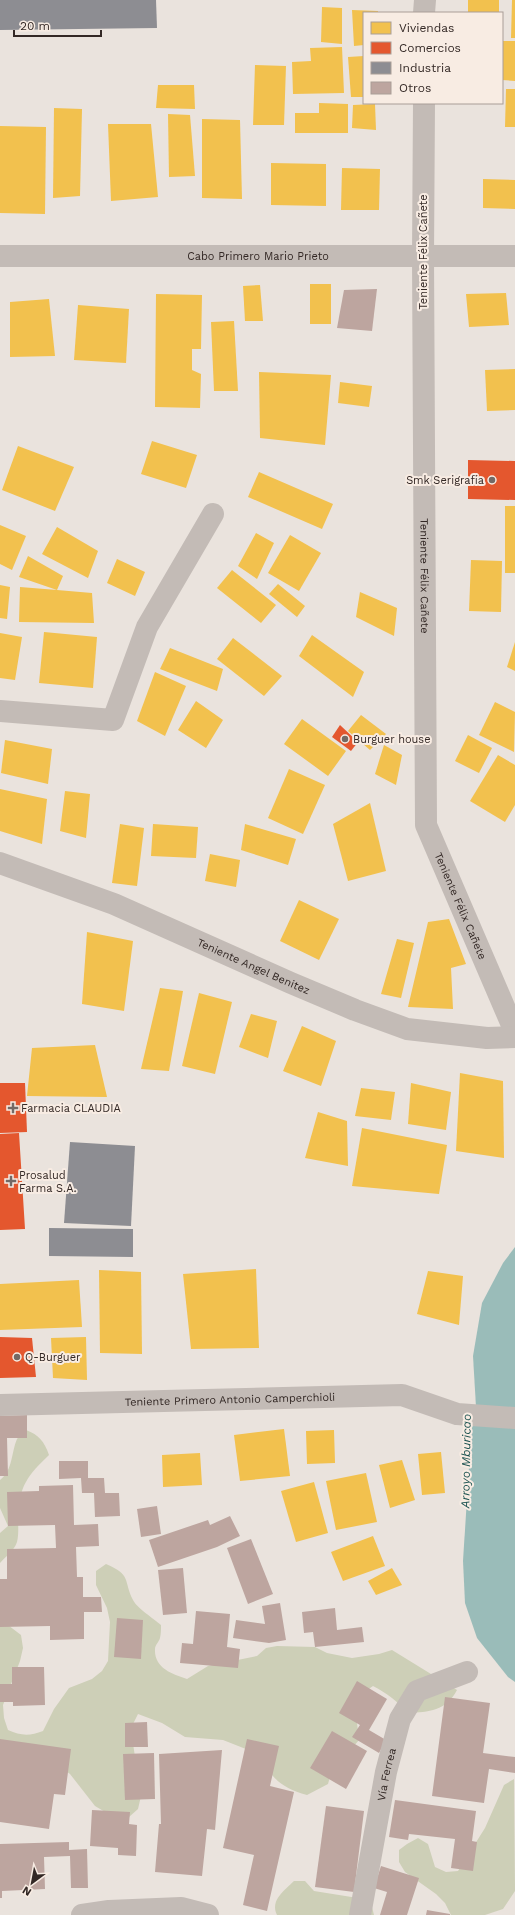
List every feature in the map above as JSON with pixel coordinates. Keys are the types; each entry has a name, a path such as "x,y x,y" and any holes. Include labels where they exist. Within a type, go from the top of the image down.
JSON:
{"street":[{"path":"424,12 425,0"},
{"name":"Teniente Félix Cañete","path":"424,104 423,257 426,825 515,1032"},
{"name":"Cabo Primero Mario Prieto","path":"0,256 515,256"},
{"path":"0,711 113,720 147,627 214,514"},
{"name":"Teniente Angel Benitez","path":"0,863 114,904 291,983 355,1010 407,1029 487,1038 515,1037"},
{"name":"Teniente Primero Antonio Camperchioli","path":"0,1405 402,1395 457,1414 515,1418"},
{"name":"Vía Ferrea","path":"360,1915 386,1772 400,1719 417,1691 467,1672"},
{"path":"82,1915 109,1911 182,1908 208,1915"}],"green space":[{"path":"26,1430 40,1439 49,1455 35,1469 26,1482 20,1497 17,1542 12,1551 0,1563 0,1533 8,1526 0,1508 0,1480 10,1466 17,1439"},
{"path":"106,1564 120,1571 126,1579 135,1603 161,1625 161,1633 155,1649 155,1656 161,1666 181,1677 187,1679 208,1666 257,1656 266,1648 277,1646 315,1647 327,1653 352,1658 379,1654 392,1650 457,1690 448,1702 436,1709 408,1713 392,1698 373,1686 365,1692 357,1703 356,1716 359,1740 331,1773 328,1784 307,1795 284,1786 278,1781 269,1770 261,1755 223,1740 185,1737 162,1723 138,1714 133,1724 132,1737 141,1796 138,1809 129,1817 117,1819 95,1806 70,1774 59,1766 0,1757 0,1619 21,1635 23,1648 20,1661 3,1705 4,1718 8,1730 26,1735 43,1731 54,1709 69,1688 92,1679 102,1671 108,1661 110,1622 107,1608 96,1585 96,1571"},
{"path":"514,1779 515,1891 503,1909 485,1915 451,1915 445,1903 436,1894 405,1872 399,1862 399,1850 418,1838 428,1844 435,1867 446,1872 458,1871 485,1828 504,1785"},
{"path":"294,1881 305,1881 314,1891 364,1899 372,1907 374,1915 277,1915 275,1905 279,1896"}],"water":[{"path":"515,1247 515,1411 476,1407 473,1356 482,1303 503,1263"},
{"path":"472,1420 515,1424 515,1682 508,1677 477,1638 465,1603 463,1561"}],"building: Viviendas":[{"path":"468,0 499,0 499,12 468,12"},
{"path":"512,0 515,0 515,38 511,38"},
{"path":"322,7 342,8 342,44 321,42"},
{"path":"352,10 378,11 363,12 363,45 354,46"},
{"path":"503,41 515,41 515,81 503,80"},
{"path":"342,47 344,93 293,94 292,62 311,61 310,48"},
{"path":"363,56 363,97 351,97 348,57"},
{"path":"255,65 286,66 284,125 253,125"},
{"path":"158,85 194,85 195,109 156,108"},
{"path":"506,89 515,89 515,127 505,127"},
{"path":"319,103 348,104 348,133 295,133 295,113 319,113"},
{"path":"375,104 376,130 352,128 353,105"},
{"path":"54,108 82,109 80,196 53,198"},
{"path":"168,114 190,115 195,176 169,177"},
{"path":"202,119 240,120 242,199 202,198"},
{"path":"108,124 151,124 158,197 111,201"},
{"path":"0,126 46,127 45,214 0,213"},
{"path":"271,163 326,164 326,206 271,205"},
{"path":"342,168 380,169 379,210 341,210"},
{"path":"483,179 515,180 515,209 483,208"},
{"path":"310,284 331,284 331,324 310,324"},
{"path":"260,285 263,321 245,321 243,286"},
{"path":"506,293 509,325 469,327 466,294"},
{"path":"156,294 202,295 201,349 192,349 192,370 201,374 200,408 155,407"},
{"path":"49,299 55,356 10,357 10,302"},
{"path":"78,305 129,309 126,363 74,360"},
{"path":"234,321 238,391 214,391 211,322"},
{"path":"515,369 515,410 487,411 485,370"},
{"path":"259,372 331,375 325,445 260,438"},
{"path":"340,382 372,386 369,407 338,403"},
{"path":"152,441 197,455 186,488 141,474"},
{"path":"18,446 74,467 55,511 2,490"},
{"path":"259,472 333,504 322,529 248,497"},
{"path":"505,506 515,506 515,573 505,573"},
{"path":"0,525 26,536 12,570 0,564"},
{"path":"57,527 98,551 88,578 42,554"},
{"path":"256,533 274,543 257,579 238,566"},
{"path":"290,535 321,553 299,591 268,573"},
{"path":"28,556 63,576 57,590 19,577"},
{"path":"117,559 145,572 135,596 107,583"},
{"path":"471,560 502,561 501,612 469,611"},
{"path":"232,570 276,605 261,623 217,588"},
{"path":"278,584 305,606 297,617 269,594"},
{"path":"0,585 10,587 7,619 0,618"},
{"path":"20,587 92,593 94,623 19,622"},
{"path":"360,592 397,608 394,636 356,617"},
{"path":"44,632 97,637 93,688 39,683"},
{"path":"0,633 22,637 15,680 0,678"},
{"path":"312,635 364,672 353,697 299,656"},
{"path":"233,638 282,676 264,696 217,659"},
{"path":"515,642 515,671 507,667"},
{"path":"170,648 223,669 217,691 160,669"},
{"path":"155,672 186,686 165,736 137,721"},
{"path":"196,701 223,720 206,748 178,730"},
{"path":"495,702 515,712 514,752 479,735"},
{"path":"361,715 386,734 370,750 348,731"},
{"path":"302,719 346,751 328,776 284,744"},
{"path":"468,735 492,748 479,773 455,761"},
{"path":"5,740 52,749 48,784 1,773"},
{"path":"384,745 402,755 396,785 375,774"},
{"path":"498,755 515,765 515,805 505,822 470,801"},
{"path":"289,769 325,785 303,834 268,818"},
{"path":"0,789 47,799 42,844 0,831"},
{"path":"65,791 90,794 86,838 60,831"},
{"path":"370,803 386,871 348,881 333,824"},
{"path":"120,824 144,828 137,886 112,883"},
{"path":"153,824 198,827 196,858 151,856"},
{"path":"245,824 296,839 288,865 241,850"},
{"path":"210,854 240,860 236,887 205,881"},
{"path":"299,900 339,919 319,960 280,941"},
{"path":"449,919 466,964 451,968 453,1009 408,1007 428,922"},
{"path":"87,932 133,941 124,1011 82,1004"},
{"path":"397,939 414,943 401,998 381,994"},
{"path":"160,988 183,991 169,1071 141,1069"},
{"path":"199,993 232,1002 215,1074 182,1066"},
{"path":"251,1014 277,1021 268,1058 239,1047"},
{"path":"302,1026 336,1041 321,1086 283,1071"},
{"path":"95,1045 107,1097 27,1096 32,1048"},
{"path":"460,1073 503,1081 504,1158 456,1151"},
{"path":"411,1083 451,1092 446,1130 408,1124"},
{"path":"361,1088 395,1092 391,1120 355,1116"},
{"path":"318,1112 347,1121 348,1166 305,1158"},
{"path":"362,1128 447,1145 439,1194 352,1186"},
{"path":"256,1269 259,1348 191,1349 183,1274"},
{"path":"99,1270 141,1272 142,1354 100,1353"},
{"path":"428,1271 463,1276 459,1325 417,1314"},
{"path":"79,1280 82,1327 0,1330 0,1284"},
{"path":"86,1337 87,1380 53,1378 51,1338"},
{"path":"284,1429 290,1476 240,1481 234,1435"},
{"path":"334,1430 335,1463 307,1464 306,1431"},
{"path":"441,1452 445,1493 422,1495 418,1454"},
{"path":"200,1453 202,1485 163,1487 162,1455"},
{"path":"402,1460 415,1500 390,1508 379,1465"},
{"path":"366,1473 377,1522 336,1530 326,1481"},
{"path":"314,1482 328,1533 296,1542 281,1491"},
{"path":"373,1536 385,1566 343,1581 331,1552"},
{"path":"392,1568 402,1585 376,1595 368,1581"}],"building: Comercios":[{"name":"Smk Serigrafia","path":"468,460 515,461 515,500 468,499"},
{"name":"Burguer house","path":"340,725 358,742 351,751 332,737"},
{"name":"Farmacia CLAUDIA","path":"0,1083 25,1083 27,1132 0,1133"},
{"name":"Prosalud Farma S.A.","path":"19,1133 25,1229 0,1230 0,1134"},
{"name":"Q-Burguer","path":"0,1337 32,1338 36,1377 0,1378"}],"building: Industria":[{"path":"0,0 156,0 157,28 0,30"},
{"path":"70,1142 135,1146 131,1226 64,1223"},
{"path":"49,1228 133,1229 133,1257 49,1256"}],"building: Otros":[{"path":"377,289 372,331 337,328 344,290"},
{"path":"27,1415 27,1438 7,1438 8,1476 0,1476 0,1416"},
{"path":"59,1461 88,1461 88,1478 104,1478 105,1493 119,1493 120,1516 95,1517 94,1493 82,1493 81,1478 59,1479"},
{"path":"73,1485 74,1525 98,1524 99,1546 76,1547 77,1577 83,1577 83,1597 101,1597 102,1612 84,1612 84,1639 50,1640 50,1626 0,1627 0,1579 7,1579 7,1549 56,1548 55,1525 8,1526 7,1492 39,1491 39,1486"},
{"path":"157,1506 161,1534 141,1537 137,1509"},
{"path":"230,1516 240,1536 217,1547 158,1567 149,1540 208,1520 210,1525"},
{"path":"251,1539 273,1594 248,1604 227,1548"},
{"path":"183,1568 187,1613 163,1615 158,1570"},
{"path":"280,1603 286,1640 269,1643 233,1638 236,1620 265,1624 262,1606"},
{"path":"335,1608 337,1630 362,1627 364,1642 315,1647 313,1632 304,1633 302,1612"},
{"path":"196,1611 230,1614 227,1647 240,1649 238,1668 180,1663 182,1643 193,1644"},
{"path":"117,1618 143,1620 141,1659 114,1657"},
{"path":"12,1667 44,1667 45,1705 13,1706 13,1702 0,1702 0,1684 12,1684"},
{"path":"357,1681 387,1699 369,1730 386,1740 379,1753 352,1737 360,1725 339,1713"},
{"path":"445,1697 490,1703 483,1753 515,1757 515,1773 489,1769 484,1803 432,1796"},
{"path":"147,1722 148,1747 125,1747 125,1723"},
{"path":"332,1731 367,1751 346,1789 310,1768"},
{"path":"0,1739 71,1749 65,1795 54,1794 49,1829 0,1822"},
{"path":"247,1739 279,1746 270,1786 294,1792 267,1911 243,1905 254,1855 223,1848"},
{"path":"222,1750 215,1830 207,1829 202,1876 155,1872 159,1824 161,1824 159,1754"},
{"path":"154,1753 155,1799 125,1800 123,1754"},
{"path":"395,1800 476,1811 472,1841 477,1842 473,1871 451,1868 455,1839 409,1834 408,1840 389,1837"},
{"path":"326,1806 364,1811 354,1892 315,1887"},
{"path":"92,1810 130,1812 129,1824 137,1825 136,1856 118,1855 118,1848 90,1846"},
{"path":"69,1842 69,1850 87,1849 88,1888 71,1888 70,1856 44,1857 45,1889 2,1891 2,1898 0,1898 0,1844"},
{"path":"381,1866 419,1878 407,1915 380,1915 387,1892 374,1888"},
{"path":"427,1910 450,1914 450,1915 426,1915"}],"place":[{"name":"Smk Serigrafia","path":"492,480"},
{"name":"Burguer house","path":"345,739"},
{"name":"Farmacia CLAUDIA","path":"13,1108"},
{"name":"Prosalud Farma S.A.","path":"11,1181"},
{"name":"Q-Burguer","path":"17,1357"}],"water label":[{"name":"Arroyo Mburicao","path":"466,1461"}]}
